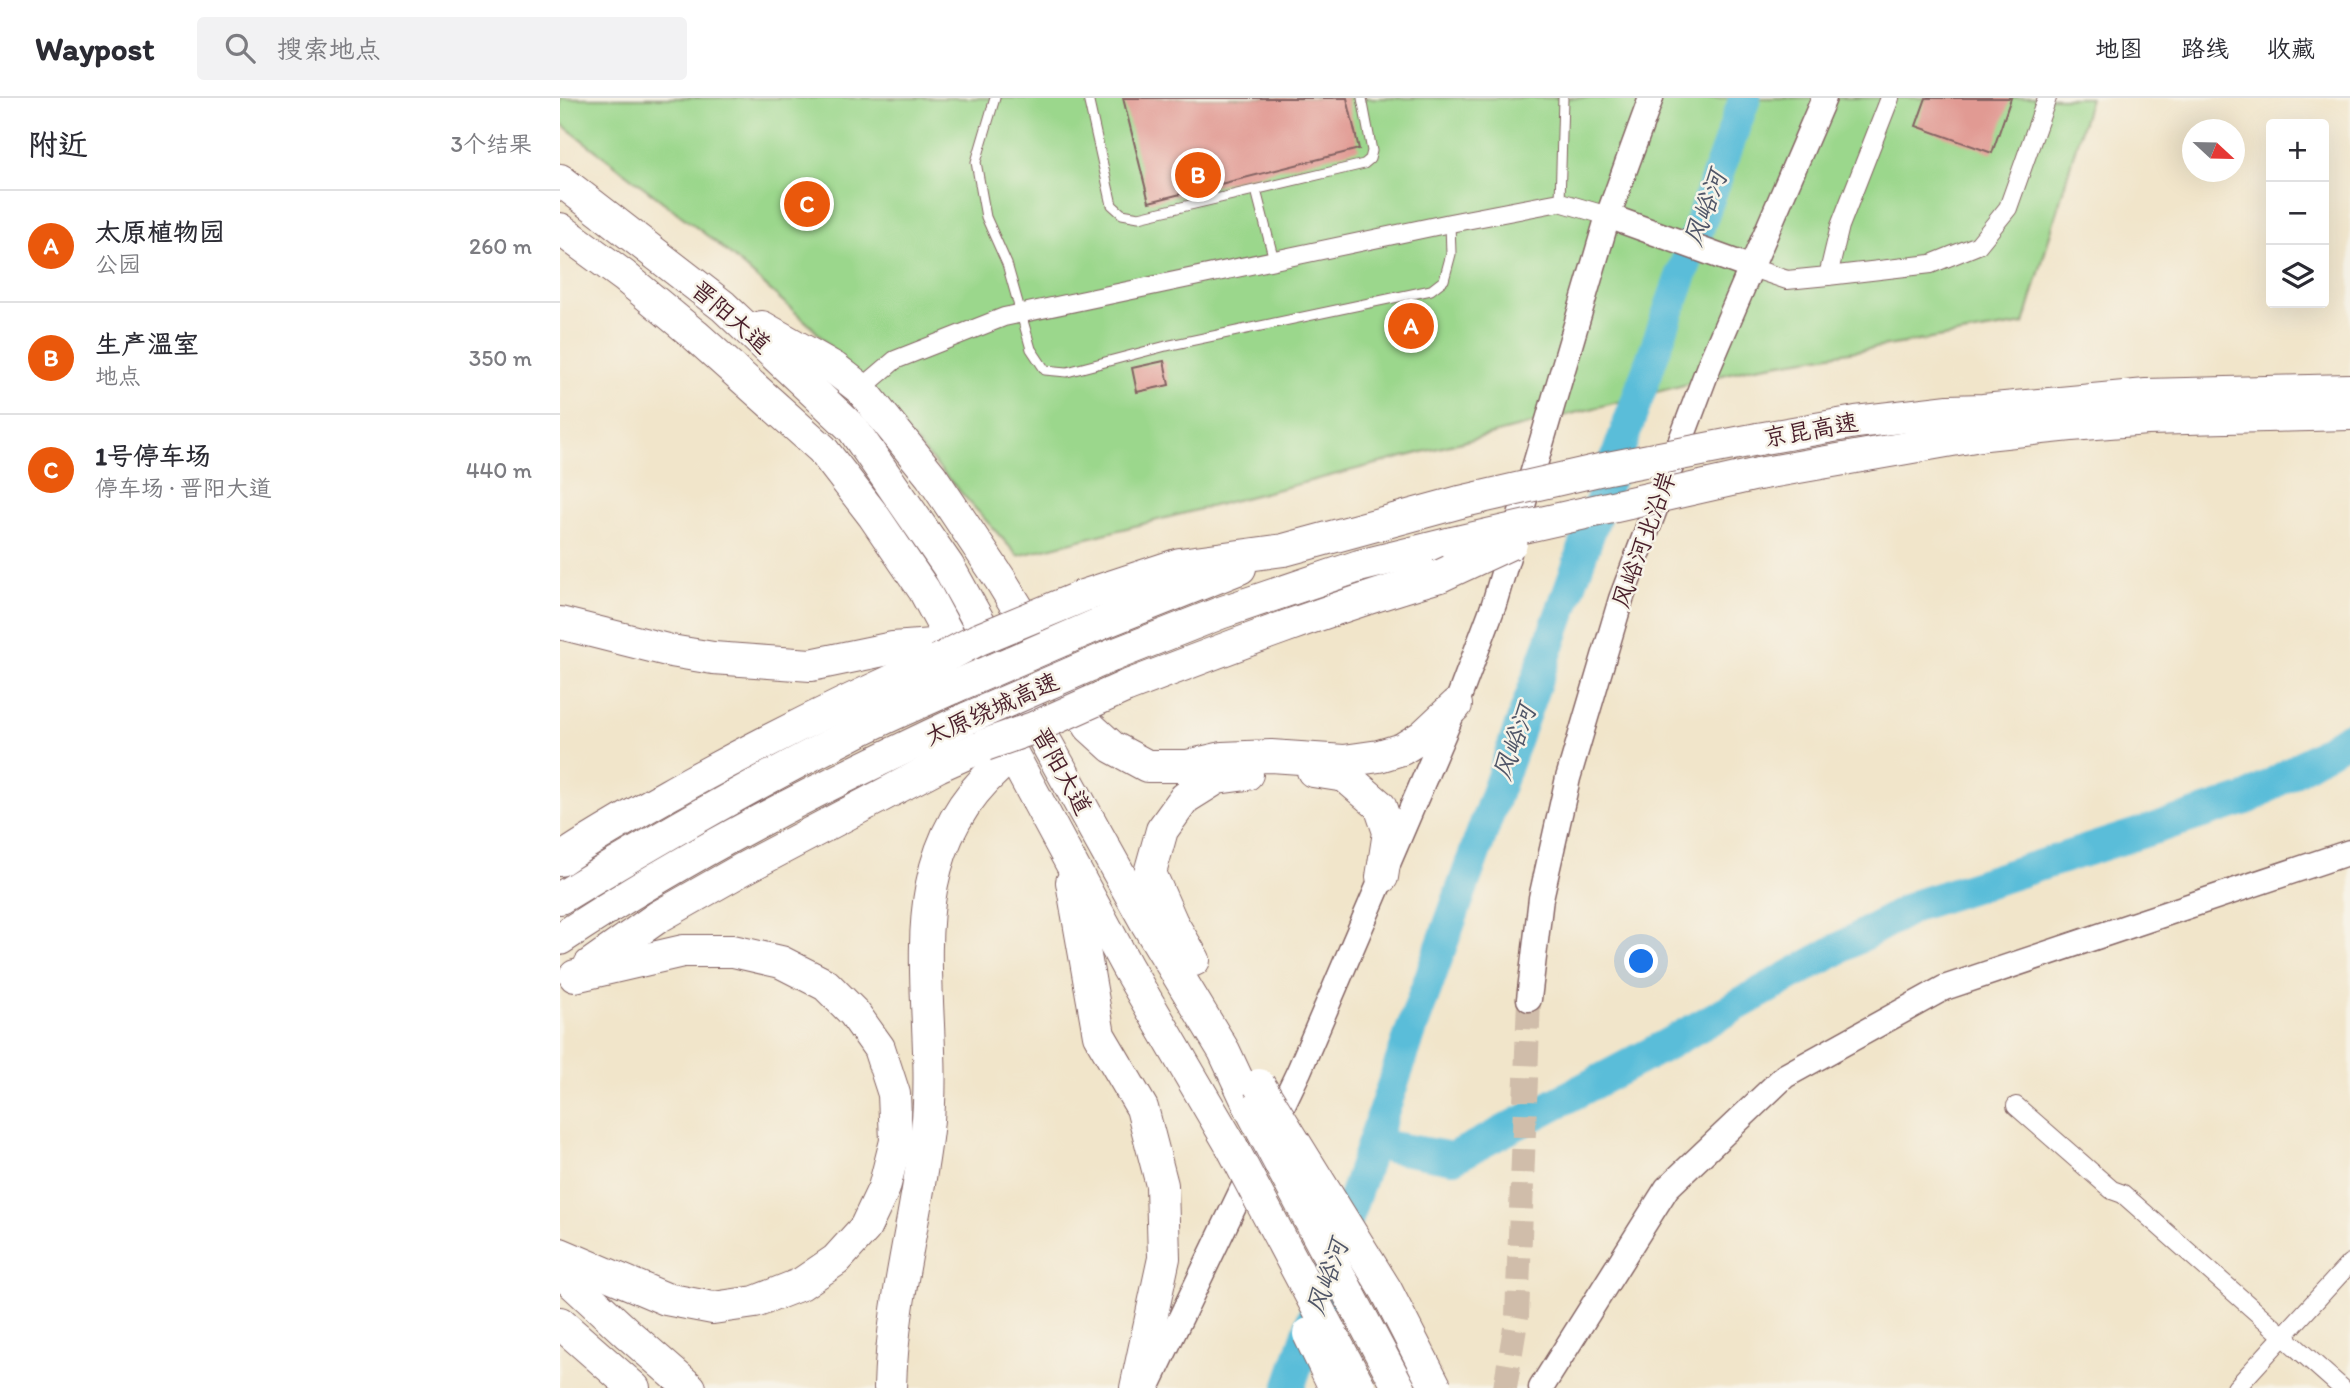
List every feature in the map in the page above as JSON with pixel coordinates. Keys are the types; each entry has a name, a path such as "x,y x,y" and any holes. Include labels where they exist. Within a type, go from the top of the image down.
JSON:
{"highway":[{"name":"晋阳大道","path":"560,180 723,306 853,429 948,566 1147,924 1255,1097 1399,1388"},
{"name":"晋阳大道","path":"560,229 624,276 695,335 822,449 873,515 923,590 1163,1028 1223,1150 1360,1388"},
{"path":"723,306 834,368 861,389 931,476 1000,579 1090,727 1112,747 1147,766 1187,766 1234,758 1272,757 1345,761 1402,749 1423,736 1457,705"},
{"name":"京昆高速","path":"1284,550 1460,502 1608,468 1869,420 2107,398 2222,392 2350,390"},
{"name":"京昆高速","path":"1567,518 1758,474 1986,434 2147,419 2350,414"},
{"path":"567,981 658,917 938,766 991,756 1033,728 1125,687 1266,633 1381,593 1440,576 1567,518"},
{"name":"太原绕城高速","path":"560,939 679,866 865,766 1111,656 1220,613 1359,566 1567,518"},
{"path":"560,860 590,839 758,745 935,652 977,640 1083,596 1180,564 1284,550"},
{"name":"太原绕城高速","path":"560,898 662,836 850,735 1097,625 1284,550"},
{"path":"560,623 671,651 713,658 811,665 893,648 935,652"},
{"path":"890,1388 895,1326 927,1126 929,1081 924,948 926,914 944,842 961,809 985,778 991,756"},
{"path":"1382,877 1389,832 1380,806 1345,776 1309,771 1265,772 1217,778 1185,798 1162,830 1150,873 1172,923 1232,1026 1255,1097 1386,1290 1436,1388"},
{"path":"1067,853 1099,1035 1142,1108 1162,1185 1164,1258 1136,1388"},
{"path":"560,1254 666,1299 713,1308 755,1303 801,1284 836,1260 864,1228 884,1188 896,1141 894,1094 879,1048 854,1013 825,985 781,962 733,951 683,951 567,981"},
{"path":"1223,1150 1335,1388"},
{"path":"560,1271 690,1388"},
{"path":"560,1323 634,1388"}],"street":[{"path":"1147,1388 1299,1071 1457,705 1494,604 1651,98"},
{"name":"风峪河北沿岸","path":"1529,999 1541,898 1568,778 1621,599 1709,366 1741,264 1824,98"},
{"path":"1828,276 1840,226 1890,98"},
{"path":"861,389 895,360 1004,317 1560,202 1615,218 1787,280 1931,264 1978,244 2008,208 2047,98"},
{"path":"1541,1388 1667,1188 1785,1076 1944,988 2350,852"},
{"path":"2016,1106 2112,1190 2123,1194 2342,1388"},
{"path":"2236,1388 2350,1263"}],"lane":[{"path":"995,98 976,162 986,217 1007,264 1031,349 1045,370 1067,372 1166,346 1431,290 1444,280 1451,254 1450,223"},
{"path":"1087,98 1112,205 1122,214 1139,217 1364,164 1370,159 1372,151 1362,98"},
{"path":"1560,202 1563,98"},
{"path":"1256,190 1275,260"}],"green space":[{"path":"560,98 2090,98 2024,324 1750,368 1018,556 812,327 718,244 560,123"}],"building":[{"path":"1123,98 1347,98 1359,149 1149,202"},
{"path":"1926,98 2011,98 1992,153 1916,126"},
{"path":"1164,361 1169,385 1137,392 1132,368"}],"waterway":[{"name":"风峪河","path":"1289,1388 1411,1031 1745,98"},
{"path":"1373,1144 1453,1158 1653,1052 1917,905 2249,798 2350,737"}],"tunnel":[{"path":"1505,1388 1517,1316 1529,999"}],"place":[{"name":"生产温室","path":"1198,175"},
{"name":"1号停车场","path":"807,204"},
{"name":"太原植物园","path":"1411,326"}]}
